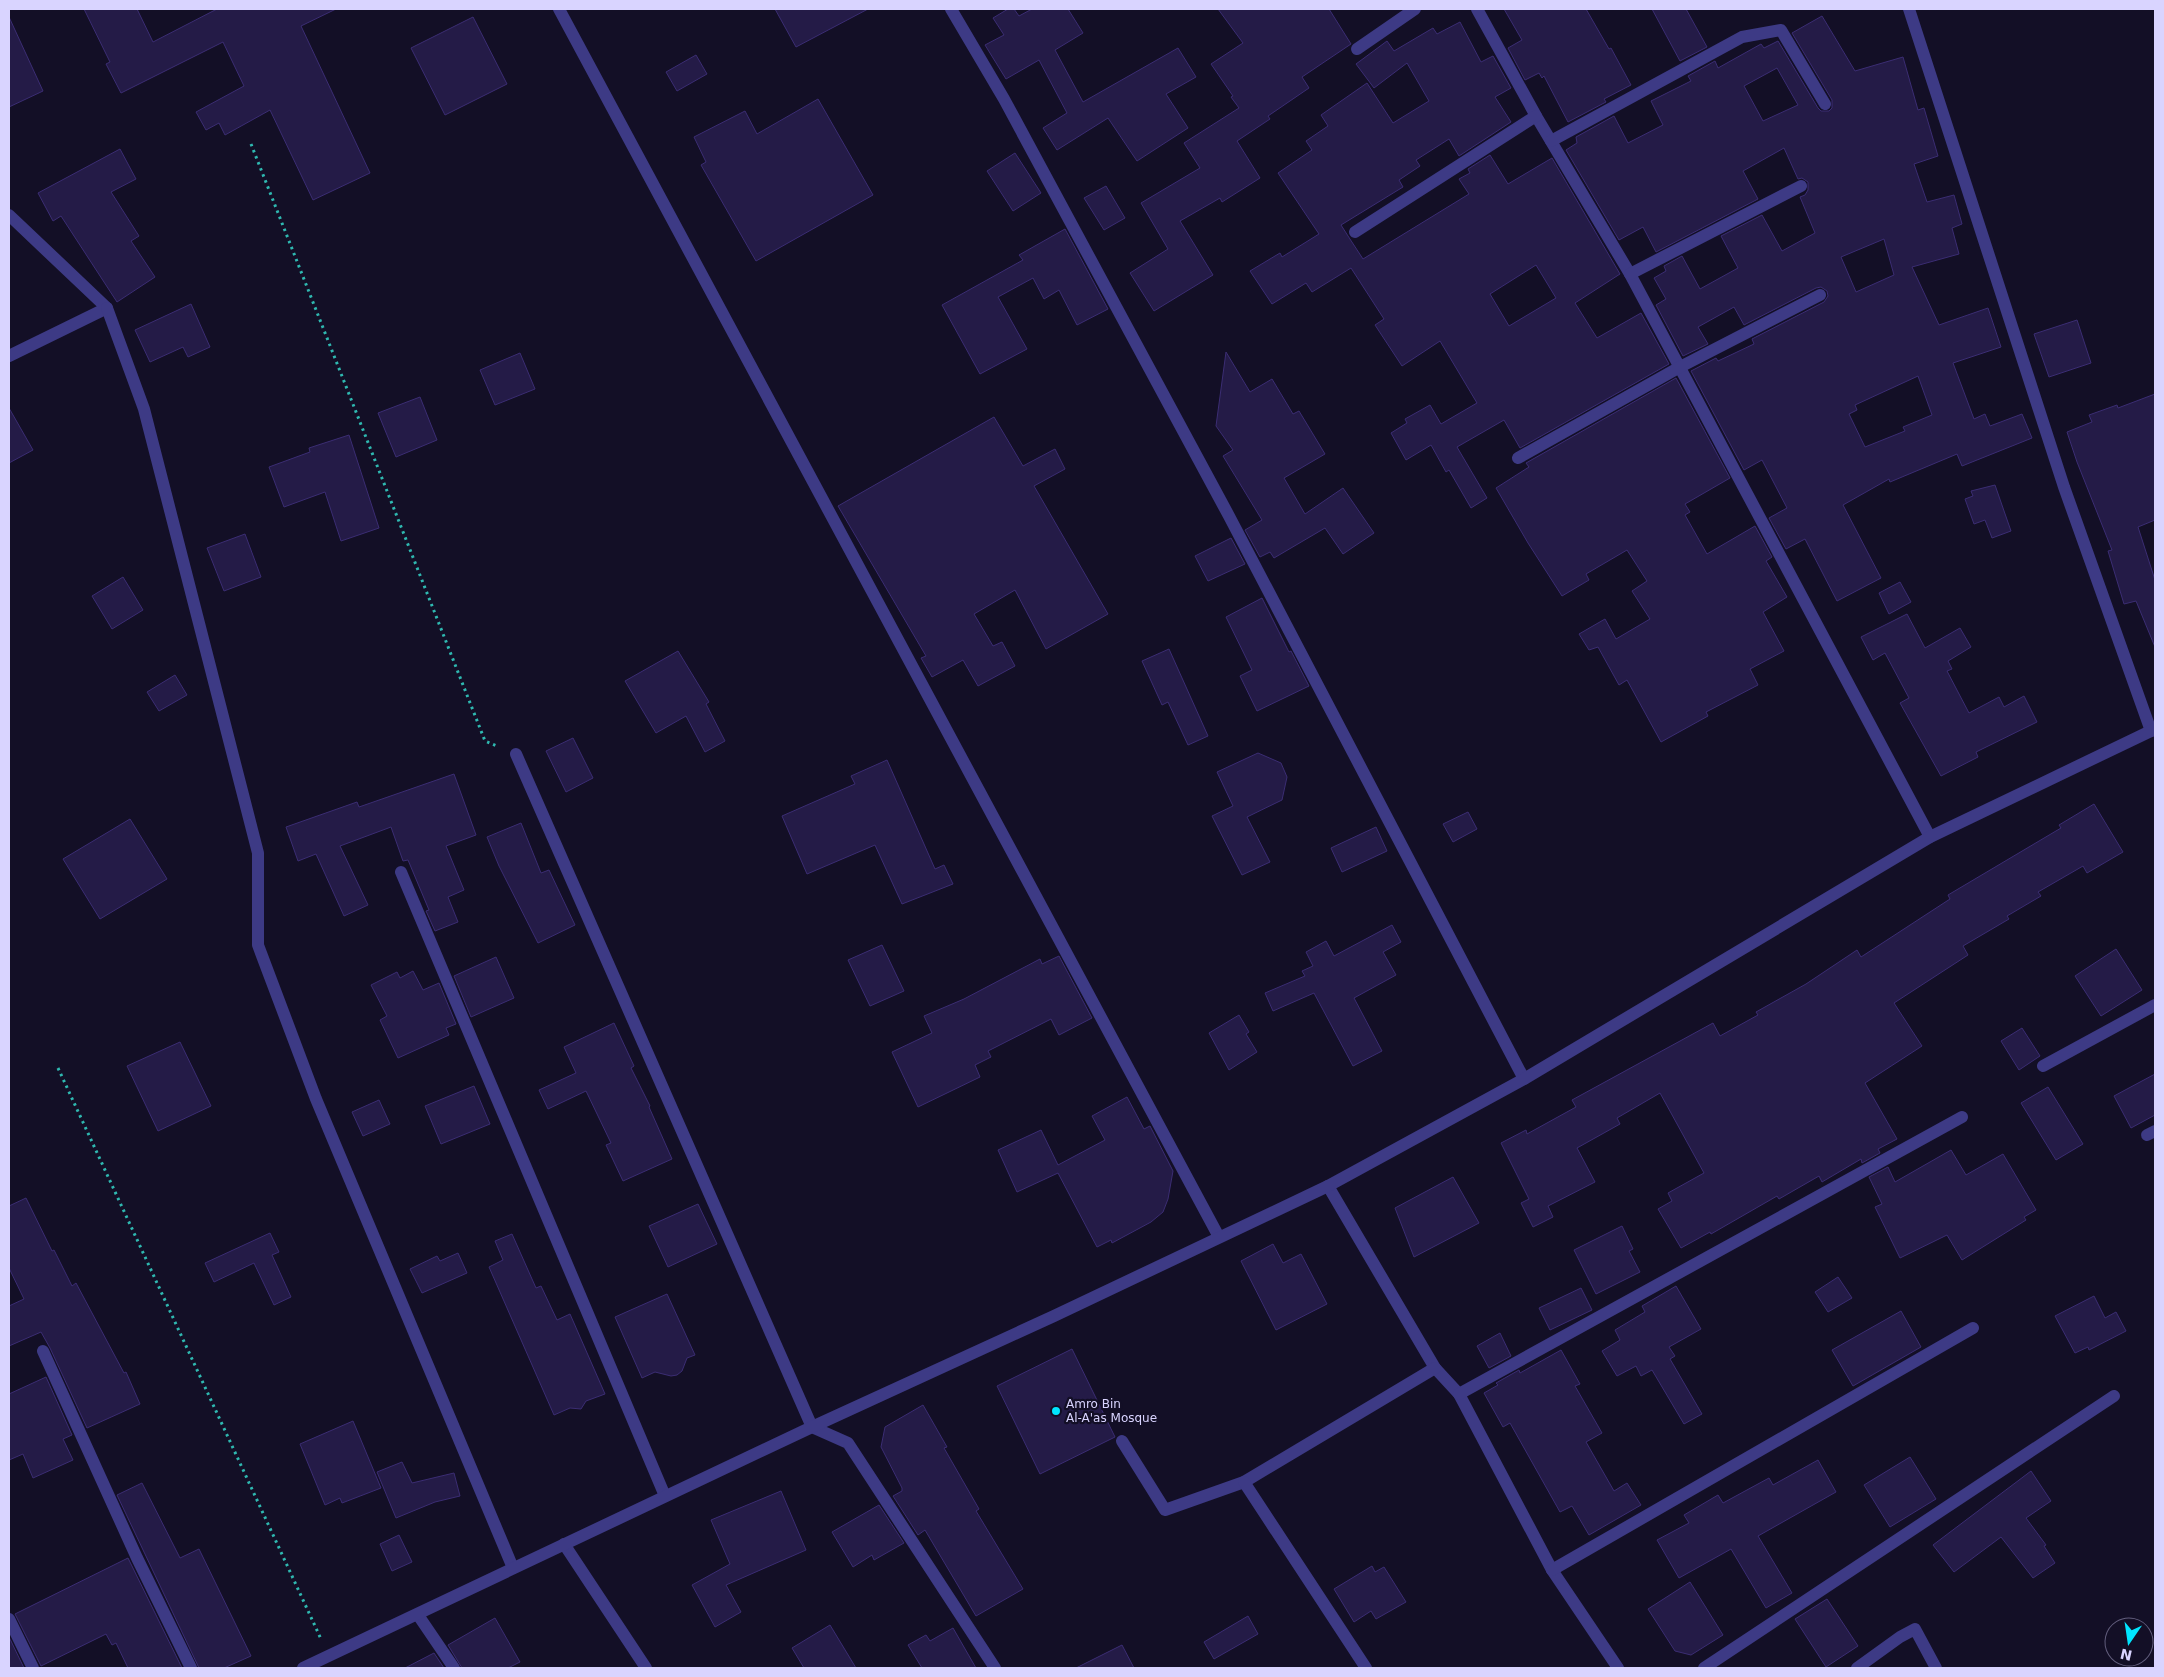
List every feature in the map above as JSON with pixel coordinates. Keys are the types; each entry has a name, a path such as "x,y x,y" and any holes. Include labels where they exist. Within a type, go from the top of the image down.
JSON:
{"street":[{"path":"559,9 1219,1237"},
{"path":"951,9 1004,98 1229,516 1524,1078"},
{"path":"1357,49 1415,9"},
{"path":"1477,9 1536,116 1630,274 1930,837"},
{"path":"303,1668 665,1496 1054,1316 1328,1186 1524,1078 1930,837 2153,730 2064,488 1909,9"},
{"path":"1552,141 1742,37 1781,30 1825,104"},
{"path":"1355,232 1536,116"},
{"path":"1630,274 1801,186"},
{"path":"9,215 107,308 144,409 258,853 258,944 316,1099 513,1568"},
{"path":"1518,458 1680,367 1820,295"},
{"path":"9,356 107,308"},
{"path":"516,754 812,1427 848,1443 995,1668"},
{"path":"401,872 665,1496"},
{"path":"2043,1066 2155,1005"},
{"path":"1460,1394 1962,1117"},
{"path":"1328,1186 1435,1368 1460,1394 1552,1570 1618,1668"},
{"path":"1552,1570 1973,1328"},
{"path":"43,1352 137,1558 191,1668"},
{"path":"1122,1441 1165,1510 1244,1482 1435,1368"},
{"path":"1704,1668 2114,1396"},
{"path":"1244,1482 1366,1668"},
{"path":"564,1544 646,1668"},
{"path":"418,1615 454,1668"},
{"path":"9,1619 33,1668"},
{"path":"1857,1668 1900,1636 1914,1630 1936,1668"}],"path":[{"path":"251,144 485,741 516,754"},
{"path":"58,1068 329,1655"}],"building":[{"path":"84,9 137,9 153,42 217,9 336,9 301,26 370,173 313,200 270,110 225,135 219,123 206,130 196,112 244,86 223,42 121,93 106,64 110,62"},
{"path":"775,9 868,9 796,47"},
{"path":"1008,9 1014,9 1019,16 1032,9 1068,9 1083,33 1055,50 1083,102 1178,48 1196,77 1166,94 1188,128 1137,161 1108,118 1057,150 1043,128 1067,113 1039,60 1006,79 985,45 1004,35 993,18"},
{"path":"1218,9 1329,9 1351,44 1302,77 1309,88 1268,116 1270,119 1237,141 1260,178 1222,202 1220,198 1180,221 1213,275 1154,311 1130,273 1168,249 1141,203 1200,168 1184,143 1239,108 1211,64 1243,43"},
{"path":"1504,9 1586,9 1609,49 1611,48 1631,85 1604,99 1606,102 1568,122 1544,76 1542,78 1539,73 1525,80 1508,48 1522,40"},
{"path":"1652,9 1686,9 1707,47 1680,61"},
{"path":"1822,16 1855,71 1903,57 1918,110 1924,108 1938,156 1914,164 1927,202 1954,195 1962,224 1952,228 1959,254 1912,267 1939,325 1988,308 2001,347 1953,363 1974,419 1985,414 1990,426 2022,414 2032,438 1962,466 1957,454 1890,482 1889,479 1843,505 1881,578 1837,601 1805,539 1786,549 1769,518 1787,508 1762,460 1744,470 1691,371 1716,358 1718,361 1754,344 1752,339 1824,302 1828,296 1827,291 1821,287 1816,288 1744,325 1734,307 1698,327 1708,344 1683,356 1656,305 1666,299 1654,278 1666,271 1664,266 1682,256 1700,289 1738,268 1721,236 1762,215 1782,251 1815,233 1800,197 1805,195 1808,190 1808,182 1802,178 1798,179 1784,148 1743,171 1758,199 1656,252 1643,227 1619,240 1566,150 1577,143 1576,137 1614,116 1628,143 1663,125 1651,101 1691,81 1688,76 1715,61 1718,68 1761,44 1764,48 1778,41 1818,108 1821,111 1829,111 1832,108 1832,100 1792,33","holes":["1777,68 1798,105 1763,121 1744,86","1884,239 1894,275 1856,292 1841,257","1918,376 1932,415 1903,427 1905,431 1865,447 1849,414 1857,410 1855,405"]},
{"path":"9,17 43,91 9,107"},
{"path":"473,17 507,84 445,115 411,48"},
{"path":"1460,22 1481,62 1493,56 1511,88 1495,97 1511,122 1459,156 1449,139 1416,160 1420,166 1399,180 1403,187 1341,225 1363,259 1469,194 1459,179 1470,173 1468,169 1490,155 1508,184 1552,158 1620,274 1575,303 1597,338 1641,313 1669,364 1520,448 1504,420 1457,447 1487,498 1471,508 1449,470 1446,472 1431,445 1406,460 1391,433 1407,423 1405,419 1430,405 1441,424 1477,403 1440,341 1402,366 1375,325 1384,319 1351,268 1312,292 1306,283 1272,304 1250,271 1280,253 1282,257 1319,234 1278,173 1312,150 1306,141 1328,126 1321,115 1367,83 1393,123 1429,101 1407,63 1374,88 1356,64 1387,41 1394,51 1433,28 1437,34","holes":["1536,265 1556,298 1509,326 1490,294"]},
{"path":"696,55 707,74 677,91 666,72"},
{"path":"818,99 873,195 756,261 701,165 706,162 694,137 745,111 757,134"},
{"path":"120,149 136,179 111,192 139,236 131,241 155,277 117,302 61,216 53,221 38,193"},
{"path":"1015,153 1041,193 1013,211 987,171"},
{"path":"1106,186 1125,218 1104,230 1084,198"},
{"path":"1065,229 1108,309 1077,325 1059,290 1044,299 1033,278 998,297 1027,349 980,374 942,305 1023,260 1019,255"},
{"path":"191,304 210,347 188,357 183,347 150,362 135,330"},
{"path":"2077,320 2091,363 2049,377 2034,334"},
{"path":"1226,352 1250,392 1272,379 1293,414 1299,411 1325,454 1284,478 1305,514 1343,488 1374,533 1343,554 1325,528 1274,558 1270,552 1260,557 1245,530 1262,520 1223,456 1233,450 1216,426"},
{"path":"520,353 535,389 495,405 480,370"},
{"path":"1676,378 1730,478 1685,504 1690,512 1685,515 1707,554 1755,526 1772,557 1766,561 1787,597 1763,612 1784,651 1750,669 1758,685 1706,712 1708,716 1661,742 1627,680 1619,685 1598,647 1589,650 1579,634 1605,619 1616,639 1650,619 1632,591 1647,581 1627,550 1586,574 1589,580 1562,596 1496,488 1529,467 1526,463"},
{"path":"2155,394 2155,520 2138,527 2155,580 2155,647 2136,601 2124,604 2108,551 2112,550 2067,432 2092,422 2089,415 2117,405 2118,408"},
{"path":"420,397 437,440 396,457 378,413"},
{"path":"9,408 33,450 9,463"},
{"path":"994,417 1023,466 1055,449 1065,469 1034,486 1108,614 1046,649 1015,590 974,614 993,646 1002,642 1015,666 978,686 963,660 932,677 921,658 926,656 838,506"},
{"path":"349,435 379,528 341,541 325,492 284,507 269,467 310,452 309,448"},
{"path":"1995,485 2011,531 1992,538 1985,520 1974,524 1965,499 1973,496 1971,491"},
{"path":"245,534 261,577 224,591 207,548"},
{"path":"1231,538 1245,564 1208,581 1195,556"},
{"path":"123,577 143,610 112,629 92,596"},
{"path":"1900,582 1911,602 1889,614 1879,593"},
{"path":"1262,598 1289,652 1291,651 1309,686 1257,711 1240,676 1252,670 1226,617"},
{"path":"1907,614 1925,648 1960,628 1971,647 1948,661 1952,669 1947,671 1969,713 1999,697 2004,707 2024,696 2037,722 1976,752 1978,757 1941,776 1900,703 1909,698 1885,653 1873,660 1861,637"},
{"path":"1169,649 1208,736 1188,745 1168,702 1162,705 1142,661"},
{"path":"678,651 709,702 706,704 725,741 705,752 686,716 656,733 625,681"},
{"path":"175,675 187,695 159,711 147,692"},
{"path":"573,738 593,778 566,792 546,751"},
{"path":"1258,753 1281,763 1287,777 1282,800 1247,817 1270,862 1242,875 1212,816 1233,806 1217,772"},
{"path":"887,760 935,869 944,865 953,884 902,904 875,845 807,874 782,816 855,784 851,776"},
{"path":"454,774 476,835 446,846 464,890 448,897 458,922 435,931 426,911 429,910 408,860 403,861 391,827 340,846 368,905 344,916 316,854 298,861 286,827 357,802 359,807"},
{"path":"2094,804 2123,852 2087,873 2083,866 2038,892 2041,896 2007,916 2009,919 1963,946 1968,955 1894,1003 1922,1046 1865,1083 1897,1139 1878,1149 1880,1153 1862,1163 1861,1159 1822,1182 1819,1176 1779,1199 1777,1196 1711,1234 1710,1232 1681,1248 1658,1209 1672,1201 1668,1193 1704,1173 1660,1093 1617,1118 1620,1124 1577,1148 1595,1182 1548,1206 1553,1217 1533,1227 1521,1203 1529,1199 1501,1143 1526,1130 1527,1134 1576,1107 1572,1100 1713,1023 1720,1036 1758,1015 1756,1012 1806,984 1857,950 1861,957 1950,899 1948,895 2061,828 2059,825"},
{"path":"1468,812 1477,829 1453,842 1443,824"},
{"path":"130,819 167,879 100,919 63,859"},
{"path":"521,823 541,873 549,870 575,925 538,943 499,866 487,837"},
{"path":"1376,827 1387,851 1342,872 1331,848"},
{"path":"1392,925 1401,942 1383,952 1396,975 1354,998 1382,1051 1353,1066 1314,993 1273,1011 1265,993 1305,976 1302,971 1313,966 1306,952 1326,941 1334,956"},
{"path":"882,945 904,991 870,1006 848,960"},
{"path":"2116,949 2142,990 2101,1016 2075,976"},
{"path":"1059,956 1092,1018 1059,1035 1051,1019 988,1051 991,1057 975,1065 980,1077 918,1107 892,1052 932,1033 924,1016 964,999 1040,959 1042,964"},
{"path":"496,957 514,998 471,1017 454,976"},
{"path":"413,971 423,990 439,983 456,1024 446,1028 449,1035 398,1058 380,1020 387,1016 371,985 397,972 400,978"},
{"path":"1239,1015 1249,1032 1246,1034 1257,1052 1229,1070 1209,1033"},
{"path":"614,1023 634,1066 631,1068 650,1106 672,1159 623,1181 606,1145 611,1143 586,1091 548,1109 539,1090 576,1073 564,1047"},
{"path":"2022,1028 2040,1056 2019,1070 2001,1041"},
{"path":"180,1042 211,1106 158,1131 127,1066"},
{"path":"2155,1074 2155,1115 2131,1128 2114,1096"},
{"path":"474,1086 490,1124 441,1144 425,1106"},
{"path":"2048,1087 2083,1144 2056,1160 2021,1103"},
{"path":"1127,1097 1144,1129 1150,1126 1173,1171 1168,1199 1163,1212 1151,1222 1112,1243 1111,1240 1097,1247 1058,1173 1017,1192 998,1150 1041,1130 1058,1165 1105,1140 1092,1116"},
{"path":"379,1100 390,1124 363,1136 352,1112"},
{"path":"1951,1150 1966,1175 2003,1154 2036,1210 2024,1217 2026,1220 1962,1260 1947,1235 1900,1258 1875,1207 1882,1204 1869,1177 1888,1167 1895,1182"},
{"path":"1453,1177 1479,1223 1414,1257 1395,1208"},
{"path":"26,1198 52,1251 54,1250 72,1286 76,1283 124,1373 126,1372 140,1404 87,1428 41,1332 9,1346 9,1306 24,1299 9,1268 9,1206"},
{"path":"698,1204 717,1244 668,1267 649,1226"},
{"path":"1622,1226 1633,1249 1629,1251 1640,1272 1596,1294 1574,1250"},
{"path":"270,1233 279,1252 272,1255 291,1297 274,1305 254,1263 214,1282 205,1263"},
{"path":"512,1234 536,1288 541,1286 557,1320 570,1314 605,1394 586,1401 581,1409 570,1408 554,1415 489,1267 503,1260 495,1241"},
{"path":"1273,1244 1283,1263 1301,1254 1327,1304 1276,1330 1241,1261"},
{"path":"458,1253 467,1273 422,1293 410,1269 437,1256 440,1261"},
{"path":"1838,1277 1852,1298 1828,1312 1815,1292"},
{"path":"1676,1286 1701,1329 1669,1347 1675,1356 1670,1359 1702,1414 1684,1424 1652,1370 1641,1376 1636,1366 1617,1376 1602,1351 1620,1340 1615,1330 1645,1312 1642,1306"},
{"path":"1581,1288 1592,1310 1550,1330 1539,1308"},
{"path":"667,1294 695,1355 687,1358 682,1371 677,1375 671,1376 655,1372 642,1378 615,1317"},
{"path":"2094,1296 2105,1318 2116,1312 2126,1331 2089,1350 2088,1347 2075,1353 2055,1316"},
{"path":"1901,1311 1921,1347 1853,1386 1832,1350"},
{"path":"1500,1333 1511,1356 1489,1368 1477,1346"},
{"name":"Amro Bin Al-A'as Mosque","path":"1072,1349 1115,1437 1040,1474 997,1386"},
{"path":"1561,1350 1580,1384 1575,1386 1602,1433 1586,1442 1614,1491 1627,1483 1641,1505 1589,1535 1572,1506 1560,1512 1510,1423 1503,1427 1484,1393 1498,1385 1496,1383 1519,1370 1520,1373"},
{"path":"46,1377 72,1435 63,1439 73,1460 33,1478 23,1454 9,1460 9,1394"},
{"path":"923,1405 947,1447 944,1448 979,1509 976,1511 1023,1589 976,1616 925,1530 918,1535 893,1496 902,1491 902,1488 881,1447 885,1427"},
{"path":"353,1421 381,1488 342,1503 340,1498 325,1505 300,1444"},
{"path":"1910,1457 1936,1499 1890,1527 1864,1485"},
{"path":"1818,1460 1836,1492 1758,1536 1792,1593 1766,1608 1731,1549 1679,1578 1657,1540 1689,1523 1684,1515 1718,1495 1723,1503 1769,1478 1773,1485"},
{"path":"402,1462 412,1483 454,1473 460,1496 435,1502 396,1518 377,1472"},
{"path":"2031,1471 2051,1501 2026,1518 2046,1545 2044,1546 2055,1563 2033,1578 2001,1537 1954,1572 1933,1545"},
{"path":"142,1483 180,1558 199,1549 251,1656 224,1668 199,1668 117,1495"},
{"path":"781,1491 806,1550 726,1585 741,1612 715,1627 692,1585 730,1564 711,1520"},
{"path":"879,1505 904,1543 874,1560 872,1555 853,1567 832,1532"},
{"path":"399,1535 412,1562 392,1571 380,1544"},
{"path":"128,1558 182,1668 128,1668 116,1643 112,1645 106,1634 41,1666 15,1614"},
{"path":"1372,1566 1375,1572 1384,1567 1406,1602 1376,1619 1371,1611 1354,1622 1334,1589"},
{"path":"1690,1582 1723,1635 1691,1655 1675,1651 1648,1609"},
{"path":"1827,1599 1858,1646 1826,1667 1795,1619"},
{"path":"1248,1616 1258,1634 1214,1659 1204,1642"},
{"path":"495,1618 520,1662 508,1668 462,1668 448,1645"},
{"path":"830,1625 856,1668 804,1668 792,1648"},
{"path":"953,1628 976,1668 922,1668 908,1645 926,1635 930,1641"},
{"path":"9,1637 24,1668 9,1668"},
{"path":"1122,1645 1134,1668 1076,1668"},
{"path":"434,1653 444,1668 405,1668"}],"place":[{"name":"Amro Bin Al-A'as Mosque","path":"1056,1411"}]}
